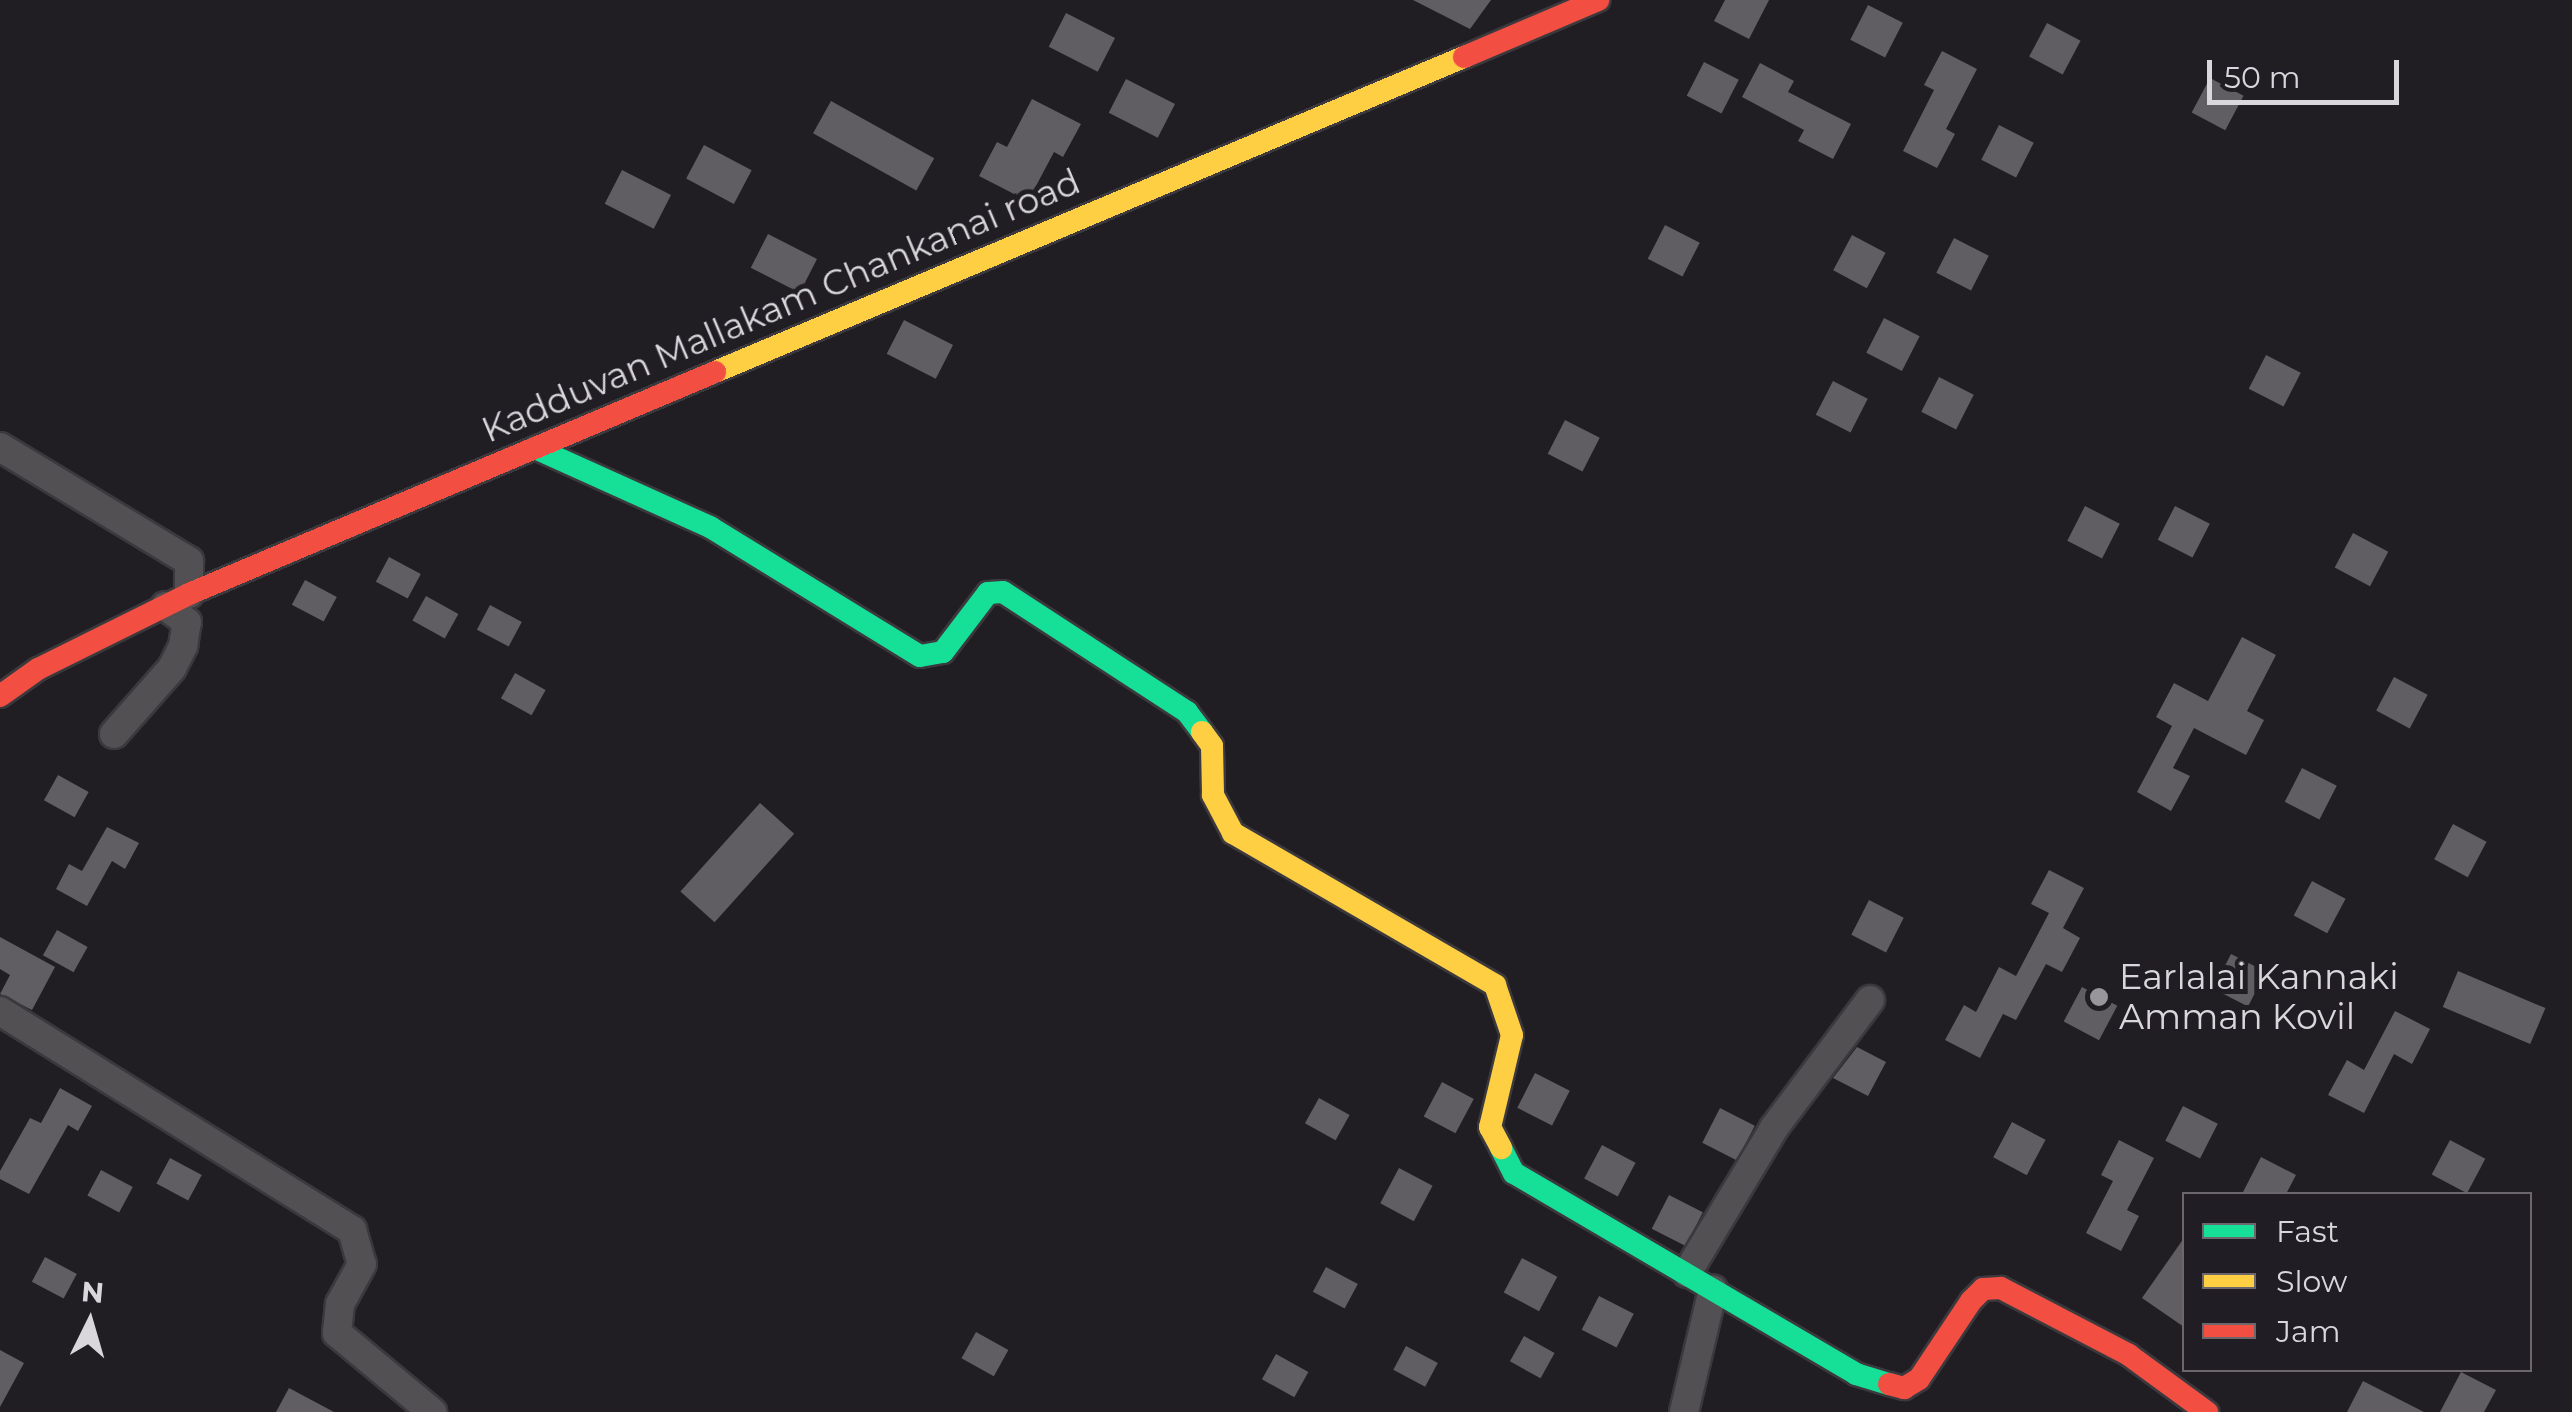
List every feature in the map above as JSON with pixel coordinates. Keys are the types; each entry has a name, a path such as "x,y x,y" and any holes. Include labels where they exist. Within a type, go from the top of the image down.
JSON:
{"street":[{"name":"Kadduvan Mallakam Chankanai road","path":"0,696 38,669 177,600 1598,0"},
{"path":"0,447 189,561 177,600 186,622 183,646 172,668 114,734"},
{"path":"535,448 710,527 920,656 943,652 988,594 1003,592 1187,712 1212,746 1212,795 1233,833 1495,984 1512,1036 1490,1127 1514,1172 1856,1374 1904,1388 1919,1379 1971,1301 1983,1289 2001,1288 2129,1354 2207,1412"},
{"path":"1687,1273 1774,1128 1870,1000"},
{"path":"0,1011 352,1230 362,1264 340,1304 338,1333 432,1412"},
{"path":"1684,1412 1714,1289"}],"building":[{"path":"1413,0 1491,0 1470,29"},
{"path":"1725,0 1769,0 1749,39 1714,21"},
{"path":"1868,5 1903,23 1885,57 1850,40"},
{"path":"1066,13 1115,38 1098,72 1049,47"},
{"path":"2047,23 2081,41 2063,74 2029,57"},
{"path":"1942,51 1977,69 1946,129 1955,134 1937,168 1903,151 1934,90 1924,85"},
{"path":"1704,62 1739,80 1721,114 1687,96"},
{"path":"1760,63 1794,81 1788,92 1851,124 1833,159 1798,141 1804,130 1742,97"},
{"path":"2210,78 2244,96 2225,130 2192,112"},
{"path":"1126,79 1175,104 1158,138 1109,113"},
{"path":"1032,99 1081,124 1063,157 1054,152 1028,201 979,176 997,142 1007,147"},
{"path":"831,101 934,158 916,191 813,133"},
{"path":"1999,125 2034,143 2016,177 1981,160"},
{"path":"704,145 752,170 734,204 686,179"},
{"path":"622,170 671,195 654,229 605,204"},
{"path":"1665,225 1700,243 1682,277 1648,259"},
{"path":"768,234 817,259 800,293 751,268"},
{"path":"1852,235 1886,253 1867,288 1833,270"},
{"path":"1954,238 1989,256 1971,290 1936,273"},
{"path":"1884,318 1920,336 1902,371 1866,353"},
{"path":"904,320 953,345 936,379 887,354"},
{"path":"2266,355 2301,373 2283,407 2249,389"},
{"path":"1939,377 1974,395 1956,429 1921,412"},
{"path":"1833,381 1868,399 1850,433 1816,415"},
{"path":"1565,420 1600,438 1582,472 1548,454"},
{"path":"2085,506 2120,524 2102,558 2067,541"},
{"path":"2175,506 2210,524 2192,558 2158,540"},
{"path":"2353,533 2388,552 2370,586 2335,567"},
{"path":"389,557 421,574 408,599 376,582"},
{"path":"305,580 337,597 324,622 292,605"},
{"path":"426,596 458,614 445,638 412,620"},
{"path":"490,605 522,622 509,647 477,630"},
{"path":"2242,637 2276,655 2247,711 2264,720 2246,755 2194,728 2173,768 2190,776 2171,811 2137,792 2172,726 2156,717 2174,683 2208,701"},
{"path":"515,673 546,690 532,715 501,698"},
{"path":"2394,677 2428,695 2410,728 2376,711"},
{"path":"2302,768 2337,786 2319,820 2285,802"},
{"path":"58,775 89,792 75,817 44,800"},
{"path":"760,803 794,834 715,922 680,891"},
{"path":"2453,824 2487,842 2468,877 2434,859"},
{"path":"107,827 139,843 125,869 112,861 87,906 56,889 69,864 82,871"},
{"path":"2049,870 2084,888 2063,928 2080,938 2062,972 2046,964 2016,1020 2003,1014 1980,1058 1945,1040 1964,1005 1976,1012 1999,967 2016,976 2049,913 2031,904"},
{"path":"2312,881 2346,899 2327,933 2294,915"},
{"path":"1869,900 1904,918 1886,952 1851,935"},
{"path":"57,930 88,947 74,972 43,955"},
{"path":"0,937 55,967 32,1010 0,994 10,975 0,969"},
{"path":"2231,954 2266,972 2248,1006 2213,989"},
{"path":"2458,971 2545,1008 2530,1044 2443,1007"},
{"path":"2082,987 2117,1006 2099,1040 2064,1021"},
{"path":"2395,1011 2430,1029 2412,1064 2394,1054 2364,1113 2328,1095 2347,1060 2364,1070"},
{"path":"1857,1047 1886,1062 1868,1096 1833,1078"},
{"path":"1535,1073 1570,1091 1552,1125 1517,1108"},
{"path":"1442,1082 1474,1099 1455,1133 1424,1116"},
{"path":"60,1088 92,1106 78,1131 68,1125 29,1194 0,1179 0,1171 30,1118 41,1123"},
{"path":"1319,1098 1350,1115 1336,1140 1305,1123"},
{"path":"2183,1106 2218,1124 2200,1158 2165,1141"},
{"path":"1720,1108 1755,1126 1737,1160 1702,1143"},
{"path":"2012,1122 2046,1140 2027,1175 1993,1157"},
{"path":"2119,1140 2154,1158 2127,1210 2139,1216 2121,1251 2086,1233 2113,1181 2101,1175"},
{"path":"2450,1140 2485,1159 2465,1192 2432,1174"},
{"path":"1602,1145 1636,1163 1618,1196 1584,1179"},
{"path":"2261,1157 2296,1175 2287,1192 2243,1192"},
{"path":"170,1158 202,1175 188,1201 156,1184"},
{"path":"1399,1168 1433,1186 1414,1221 1380,1203"},
{"path":"101,1170 133,1187 119,1213 87,1196"},
{"path":"1669,1195 1703,1212 1686,1246 1652,1229"},
{"path":"2182,1241 2182,1326 2142,1298"},
{"path":"45,1257 77,1274 64,1299 32,1282"},
{"path":"1522,1258 1557,1277 1539,1311 1504,1292"},
{"path":"1326,1267 1358,1284 1345,1309 1313,1292"},
{"path":"1599,1296 1634,1314 1616,1348 1582,1330"},
{"path":"976,1332 1008,1350 994,1376 961,1358"},
{"path":"1524,1336 1555,1353 1541,1378 1510,1361"},
{"path":"1406,1346 1438,1363 1425,1387 1393,1370"},
{"path":"0,1350 24,1363 0,1407"},
{"path":"1276,1354 1308,1372 1294,1397 1262,1379"},
{"path":"2461,1372 2496,1390 2484,1412 2440,1412"},
{"path":"2363,1381 2424,1412 2347,1412"},
{"path":"289,1388 334,1412 276,1412"}],"traffic: fast":[{"path":"535,448 710,527 920,656 943,652 988,593 1003,592 1187,712 1202,732"},
{"path":"1501,1148 1514,1173 1856,1374 1889,1384"}],"traffic: slow":[{"path":"715,372 1464,57"},
{"path":"1202,732 1212,746 1213,795 1233,833 1495,985 1512,1035 1490,1127 1501,1148"}],"traffic: jam":[{"path":"1464,57 1598,0"},
{"path":"0,696 38,669 189,594 715,372"},
{"path":"1889,1384 1904,1388 1919,1379 1971,1301 1983,1289 2001,1288 2129,1355 2207,1412"}],"place":[{"name":"Earlalai Kannaki Amman Kovil","path":"2099,997"}]}
